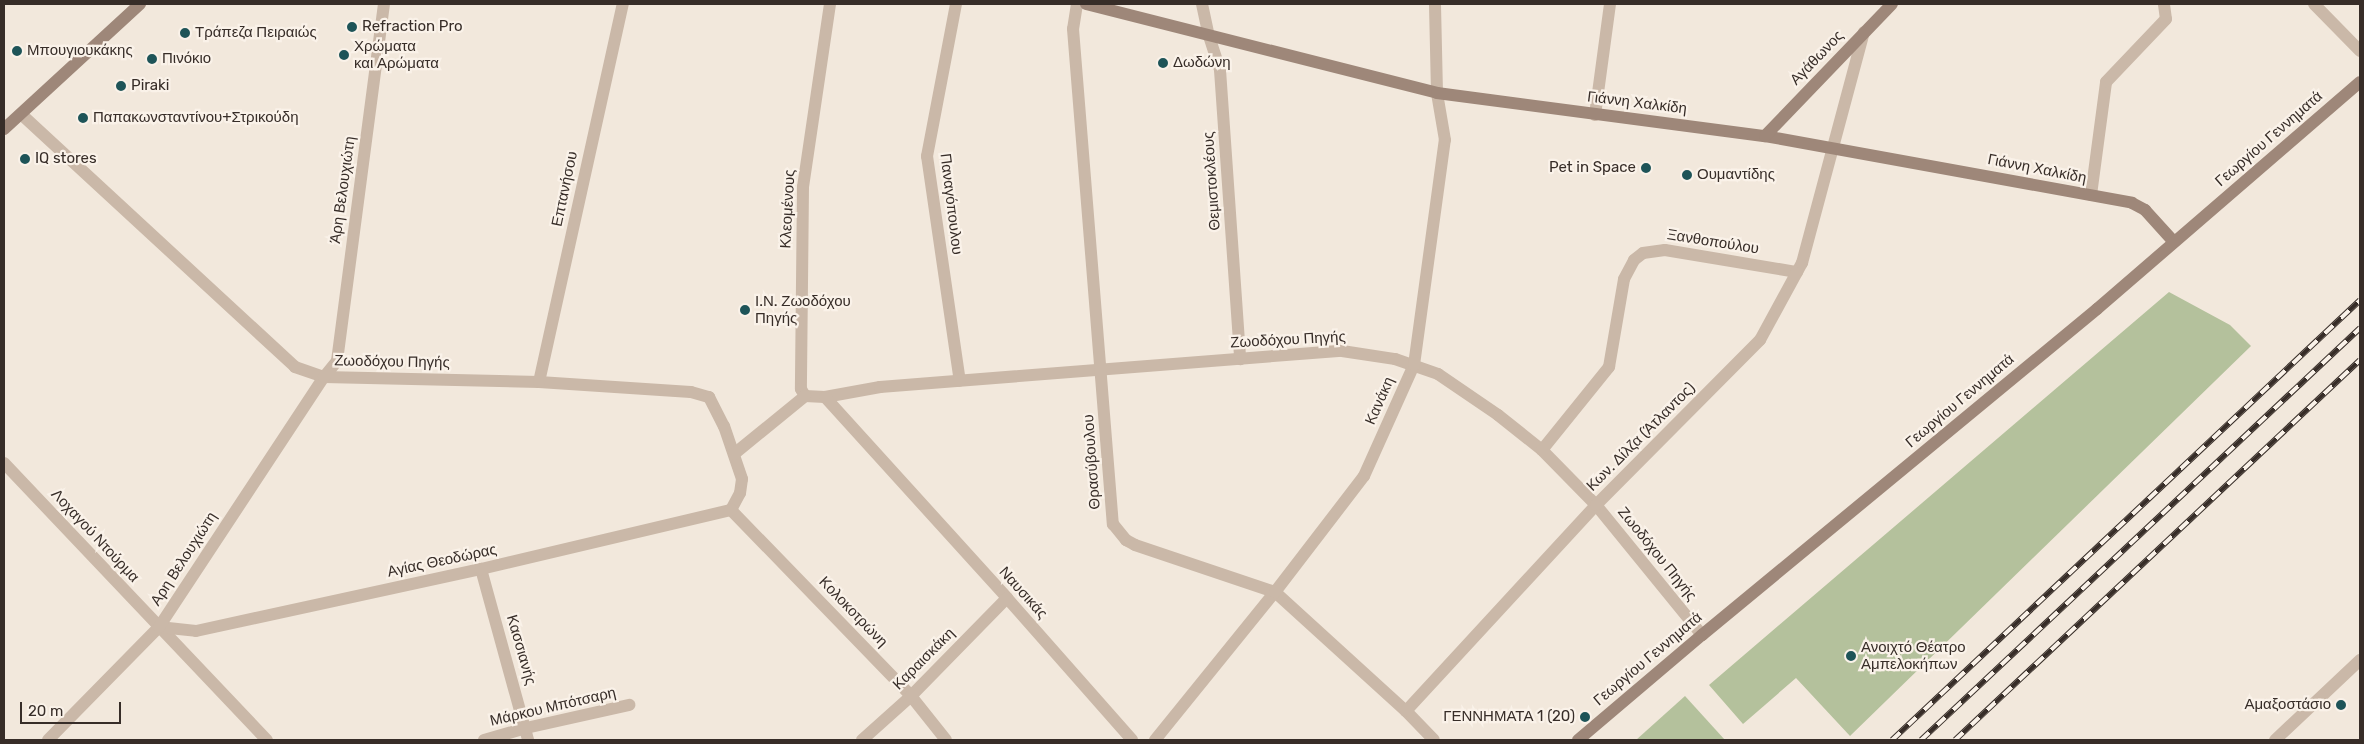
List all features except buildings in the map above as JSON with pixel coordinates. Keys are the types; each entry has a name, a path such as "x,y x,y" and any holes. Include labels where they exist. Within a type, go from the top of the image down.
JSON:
{"street":[{"path":"4,129 140,4"},
{"name":"Άρη Βελουχιώτη","path":"324,377 337,361 384,4"},
{"name":"Επτανήσου","path":"539,382 623,4"},
{"name":"Κλεομένους","path":"805,396 801,389 803,187 830,4"},
{"name":"Παναγόπουλου","path":"956,4 927,156 960,381"},
{"name":"Θρασύβουλου","path":"1077,4 1074,29 1102,370 1111,514 1118,533 1135,545 1275,592 1406,711 1434,740"},
{"name":"Γιάννη Χαλκίδη","path":"1086,4 1437,93 1765,136 1834,147 2132,203 2145,210 2174,242"},
{"name":"Θεμιστοκλέους","path":"1202,4 1209,36 1220,70 1240,359"},
{"name":"Κανάκη","path":"1156,740 1275,592 1364,476 1414,365 1445,140 1437,93 1435,4"},
{"path":"1595,115 1610,4"},
{"name":"Αγάθωνος","path":"1765,136 1892,4"},
{"path":"2091,195 2106,82 2166,19 2164,4"},
{"path":"2314,4 2360,51"},
{"name":"Κων. Δίλζα (Άτλαντος)","path":"1406,711 1596,505 1760,340 1802,263 1864,32"},
{"name":"Γεωργίου Γεννηματά","path":"1578,740 1702,635 2097,309 2360,82"},
{"name":"Ζωοδόχου Πηγής","path":"21,114 295,367 324,377 539,382 700,394 709,397 715,404 742,479 740,493 732,510"},
{"name":"Ξανθοπούλου","path":"1542,450 1609,367 1624,280 1634,260 1644,253 1665,250 1797,272"},
{"name":"Ζωοδόχου Πηγής","path":"825,397 880,387 1342,351 1371,354 1414,365 1432,371 1454,384 1542,450 1596,505 1702,635"},
{"name":"Αρη Βελουχιώτη","path":"48,740 159,627 324,377"},
{"path":"734,454 805,396 825,397"},
{"name":"Ναυσικάς","path":"825,397 1007,598 1132,740"},
{"name":"Λοχαγού Ντούρμα","path":"4,463 267,740"},
{"name":"Αγίας Θεοδώρας","path":"159,627 196,631 482,569 732,510"},
{"name":"Κολοκοτρώνη","path":"732,510 911,696 946,740"},
{"name":"Κασσιανής","path":"482,569 527,734"},
{"name":"Καραισκάκη","path":"862,740 911,696 1007,598"},
{"path":"2275,740 2360,660"},
{"name":"Μάρκου Μπότσαρη","path":"484,740 527,734 629,706"}],"green space":[{"path":"2169,292 2230,325 2251,346 1850,736 1796,678 1743,724 1709,685"},
{"path":"1685,696 1725,740 1636,740"}],"railway":[{"path":"1892,740 2360,300"},
{"path":"1921,740 2360,328"},
{"path":"1955,740 2360,360"}],"place":[{"name":"Refraction Pro","path":"352,27"},
{"name":"Τράπεζα Πειραιώς","path":"185,33"},
{"name":"Μπουγιουκάκης","path":"17,51"},
{"name":"Χρώματα και Αρώματα","path":"344,55"},
{"name":"Πινόκιο","path":"152,59"},
{"name":"Δωδώνη","path":"1163,63"},
{"name":"Piraki","path":"121,86"},
{"name":"Παπακωνσταντίνου+Στρικούδη","path":"83,118"},
{"name":"IQ stores","path":"25,159"},
{"name":"Pet in Space","path":"1646,168"},
{"name":"Ουμαντίδης","path":"1687,175"},
{"name":"Ι.Ν. Ζωοδόχου Πηγής","path":"745,310"},
{"name":"Ανοιχτό Θέατρο Αμπελοκήπων","path":"1851,656"},
{"name":"Αμαξοστάσιο","path":"2341,705"},
{"name":"ΓΕΝΝΗΜΑΤΑ 1 (20)","path":"1585,717"}]}
